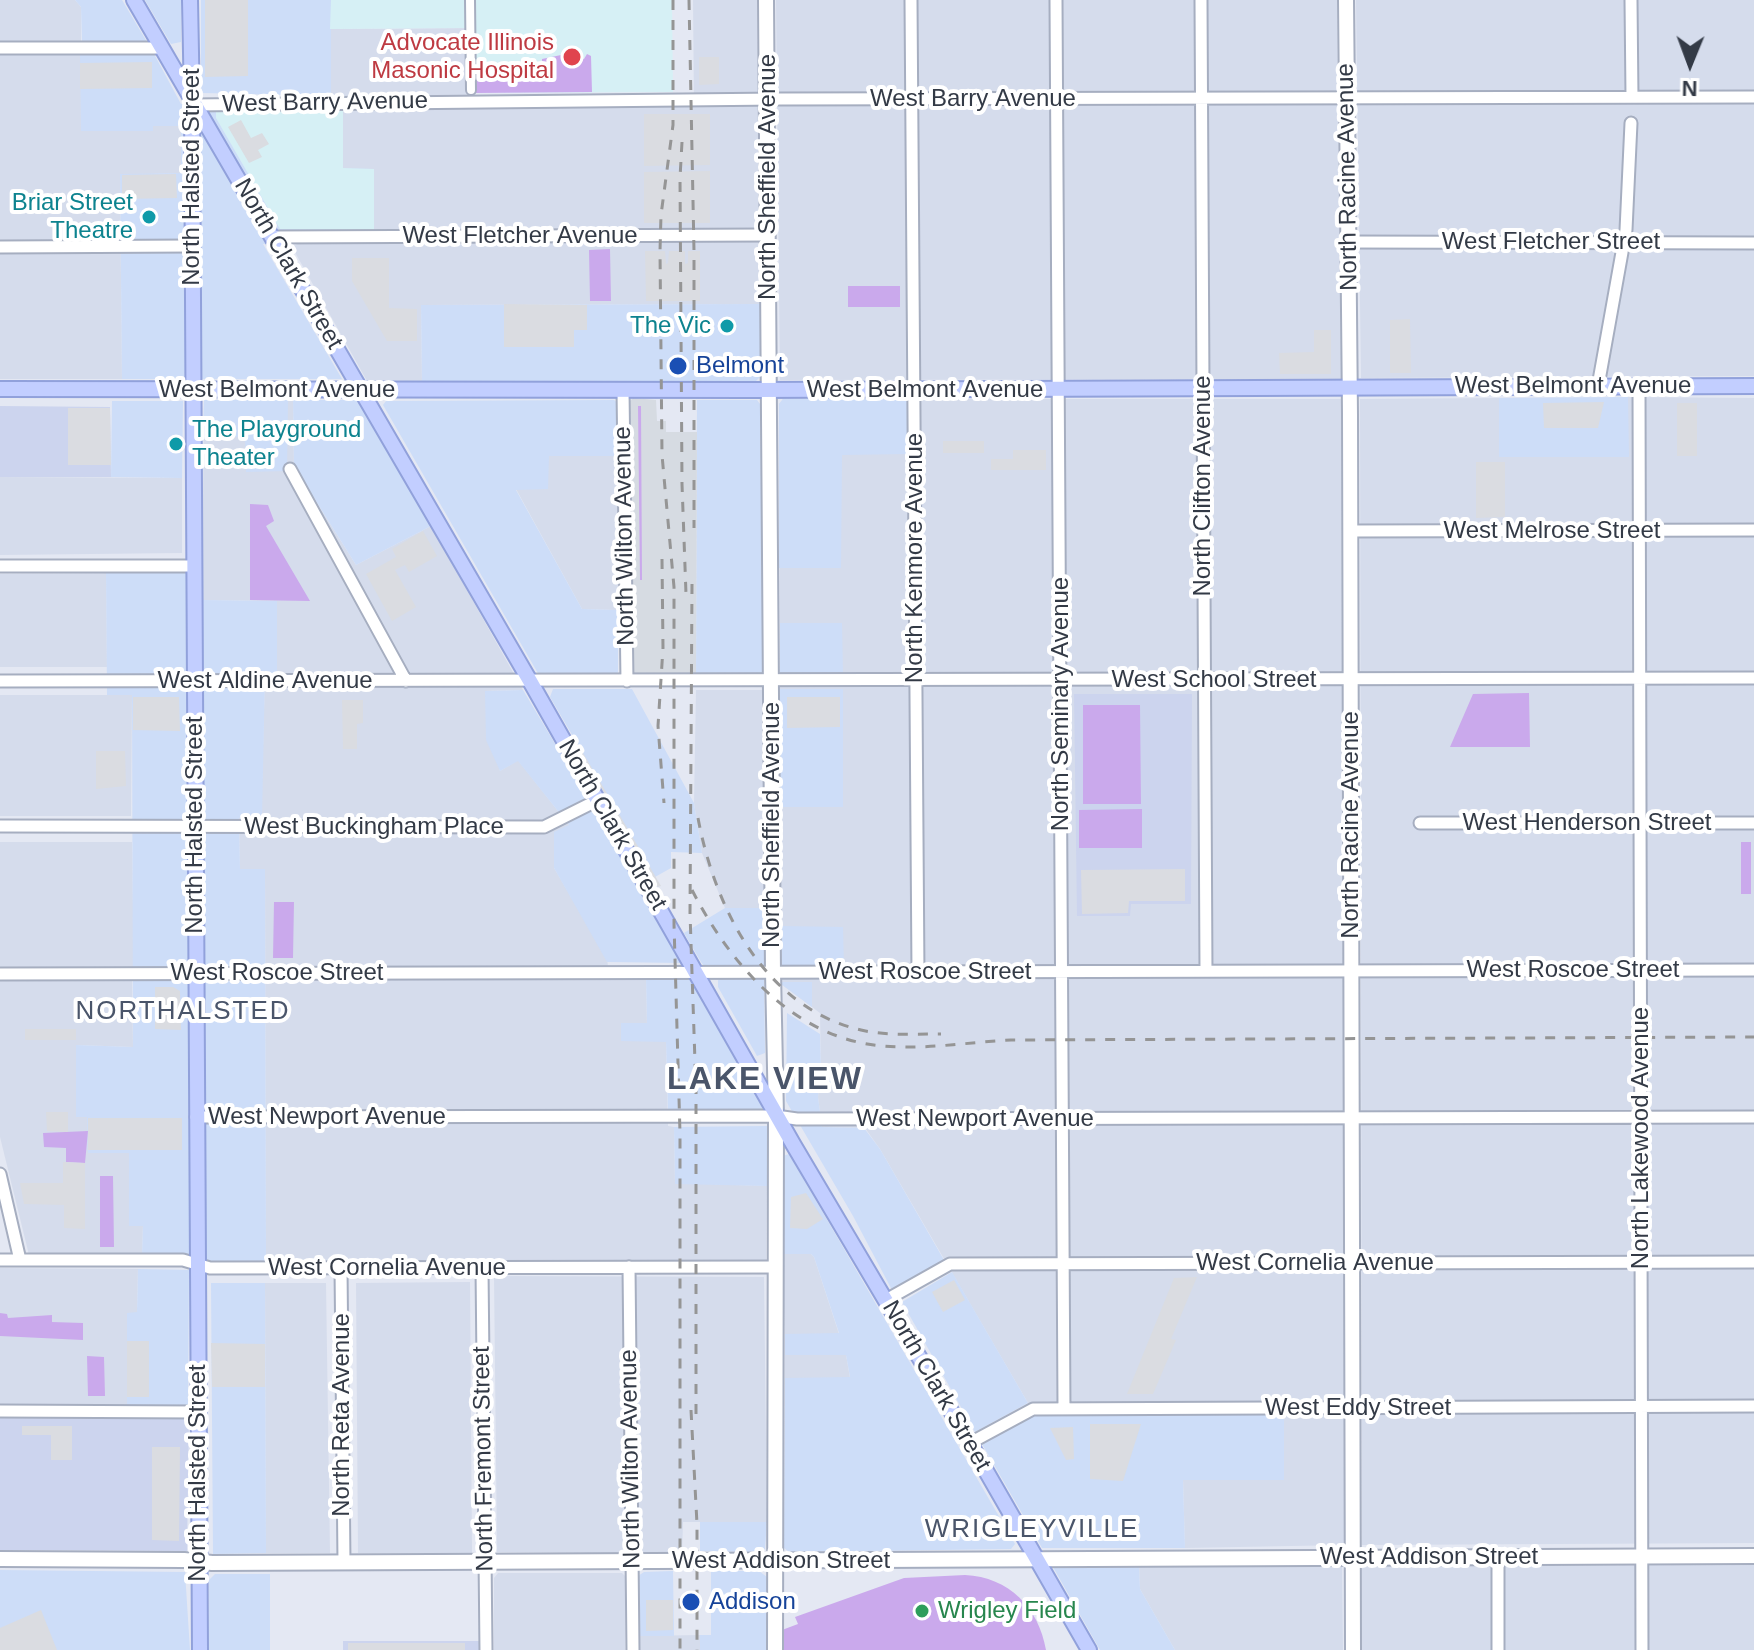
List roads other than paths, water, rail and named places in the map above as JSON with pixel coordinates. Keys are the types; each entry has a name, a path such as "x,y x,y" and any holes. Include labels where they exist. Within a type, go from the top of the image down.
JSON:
{"main road":[{"name":"North Clark Street","path":"134,0 192,105 530,681 776,1116 1089,1650"},
{"name":"North Halsted Street","path":"190,0 200,1650"},
{"name":"West Belmont Avenue","path":"0,389 623,391 1754,386"}],"street":[{"path":"470,0 471,90"},
{"name":"North Sheffield Avenue","path":"766,0 776,1116 775,1650"},
{"name":"North Kenmore Avenue","path":"911,0 918,972"},
{"name":"North Seminary Avenue","path":"1056,0 1064,1409"},
{"name":"North Clifton Avenue","path":"1201,0 1206,971"},
{"name":"North Racine Avenue","path":"1346,0 1353,1650"},
{"path":"1631,0 1632,97"},
{"path":"0,48 162,48"},
{"name":"West Barry Avenue","path":"192,105 767,99 1754,97"},
{"path":"1598,386 1624,243 1631,167 1631,123"},
{"name":"West Fletcher Avenue","path":"272,237 768,235"},
{"name":"West Fletcher Street","path":"1349,242 1754,243"},
{"path":"0,247 192,246"},
{"name":"North Lakewood Avenue","path":"1639,386 1642,1650"},
{"name":"North Wilton Avenue","path":"623,391 627,681"},
{"path":"290,469 406,681"},
{"name":"West Melrose Street","path":"1350,531 1754,530"},
{"path":"0,566 194,566"},
{"name":"West School Street","path":"530,681 1754,678"},
{"name":"West Aldine Avenue","path":"0,681 530,681"},
{"name":"West Buckingham Place","path":"0,826 544,827 598,800"},
{"name":"West Henderson Street","path":"1420,823 1754,823"},
{"name":"West Roscoe Street","path":"0,974 1754,970"},
{"name":"West Newport Avenue","path":"196,1117 1754,1117"},
{"path":"0,1174 20,1260"},
{"name":"West Cornelia Avenue","path":"0,1260 183,1260 210,1268 776,1267"},
{"name":"West Cornelia Avenue","path":"886,1300 950,1264 1754,1262"},
{"name":"North Wilton Avenue","path":"629,1267 633,1650"},
{"name":"North Reta Avenue","path":"341,1268 344,1563"},
{"name":"North Fremont Street","path":"482,1268 486,1650"},
{"name":"West Eddy Street","path":"970,1443 1033,1409 1754,1406"},
{"path":"0,1411 197,1412"},
{"name":"West Addison Street","path":"0,1559 344,1563 1754,1556"},
{"path":"1498,1557 1498,1650"}],"railway":[{"path":"673,0 673,125 661,215 660,251 662,455 674,587 674,924 680,1133 680,1650"},
{"path":"689,0 694,251 694,528"},
{"path":"682,142 682,484 686,594"},
{"path":"662,559 663,648 658,726 664,803"},
{"path":"692,584 690,913 696,1092 696,1420"},
{"path":"698,818 717,886 732,919 750,950 772,977 797,1000 827,1018 861,1030 891,1034 941,1034"},
{"path":"692,890 725,945 768,993 793,1013 821,1029 851,1040 883,1046 1011,1040 1754,1037"},
{"path":"691,1410 697,1524 697,1650"}],"place":[{"name":"Advocate Illinois Masonic Hospital","path":"572,57"},
{"name":"Briar Street Theatre","path":"149,217"},
{"name":"The Vic","path":"727,326"},
{"name":"Belmont","path":"678,366"},
{"name":"The Playground Theater","path":"176,444"},
{"name":"Addison","path":"691,1602"},
{"name":"Wrigley Field","path":"922,1611"}],"district":[{"name":"NORTHALSTED","path":"183,1012"},
{"name":"LAKE VIEW","path":"765,1080"},
{"name":"WRIGLEYVILLE","path":"1032,1530"}]}
